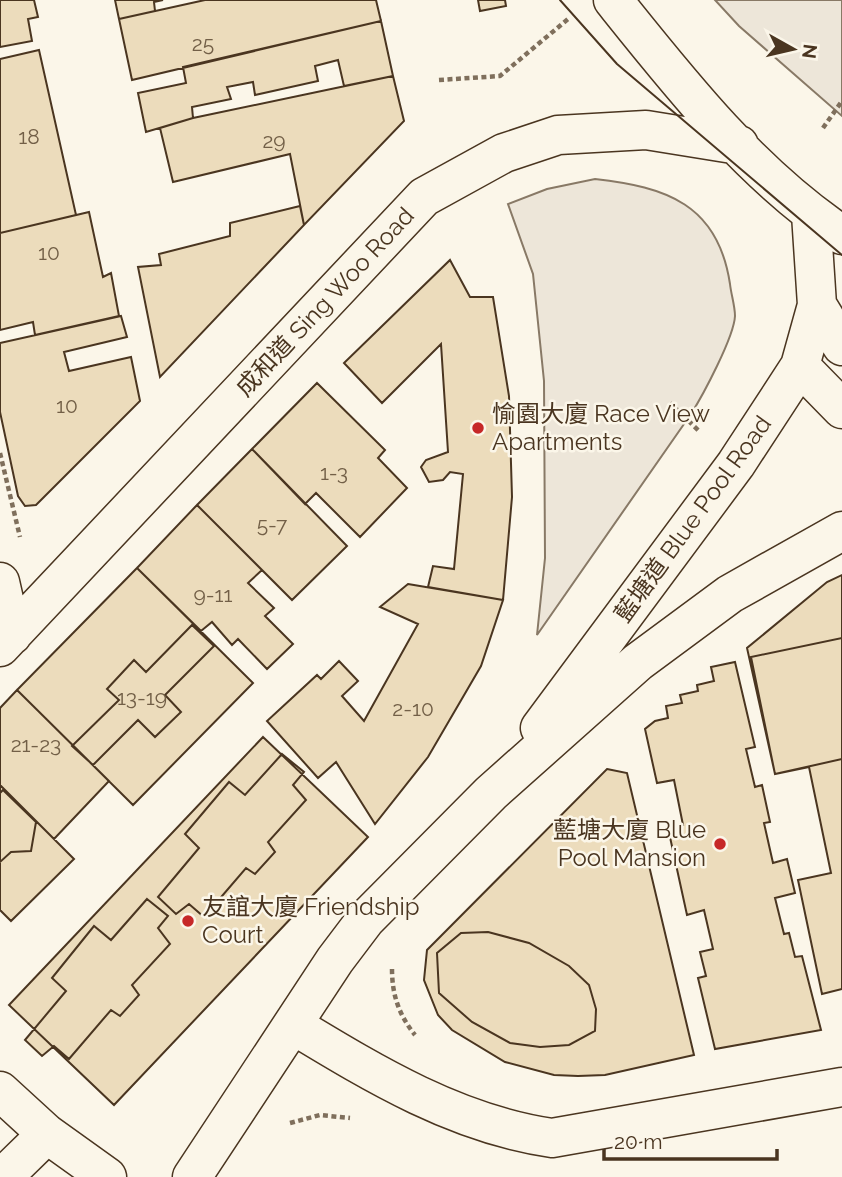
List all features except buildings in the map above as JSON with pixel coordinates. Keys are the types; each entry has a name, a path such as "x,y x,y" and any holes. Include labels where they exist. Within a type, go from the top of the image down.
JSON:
{"street":[{"path":"613,0 696,103 811,214 842,235"},
{"name":"成和道 Sing Woo Road","path":"6,641 424,197 504,153 558,135 646,130 739,145"},
{"name":"藍塘道 Blue Pool Road","path":"491,793 736,464 800,366 817,305 811,214"},
{"path":"817,305 842,346"},
{"path":"800,366 842,409"},
{"name":"藍塘道 Blue Pool Road","path":"192,1177 335,960 366,919 491,793 638,662 730,594 842,531"},
{"path":"0,582 6,641"},
{"path":"293,1025 435,1105 530,1135 552,1138 842,1087"},
{"path":"0,1091 47,1134 107,1177"},
{"path":"3,1177 47,1134"}],"path":[{"path":"439,80 500,76 572,16"},
{"path":"823,128 842,101"},
{"path":"670,403 694,427"},
{"path":"0,453 22,547"},
{"path":"393,961 392,992 405,1023 420,1041"}],"shaded area":[{"path":"715,0 842,0 842,116 739,26"},
{"path":"595,179 666,195 685,204 701,218 714,235 724,257 735,316 724,351 691,414 537,635 545,558 544,381 533,274 508,204 547,189"}],"tram line":[{"path":"560,0 617,64 842,255"}],"place":[{"name":"愉園大廈 Race View Apartments","path":"478,428"},
{"name":"藍塘大廈 Blue Pool Mansion","path":"720,844"},
{"name":"友誼大廈 Friendship Court","path":"188,921"}]}
